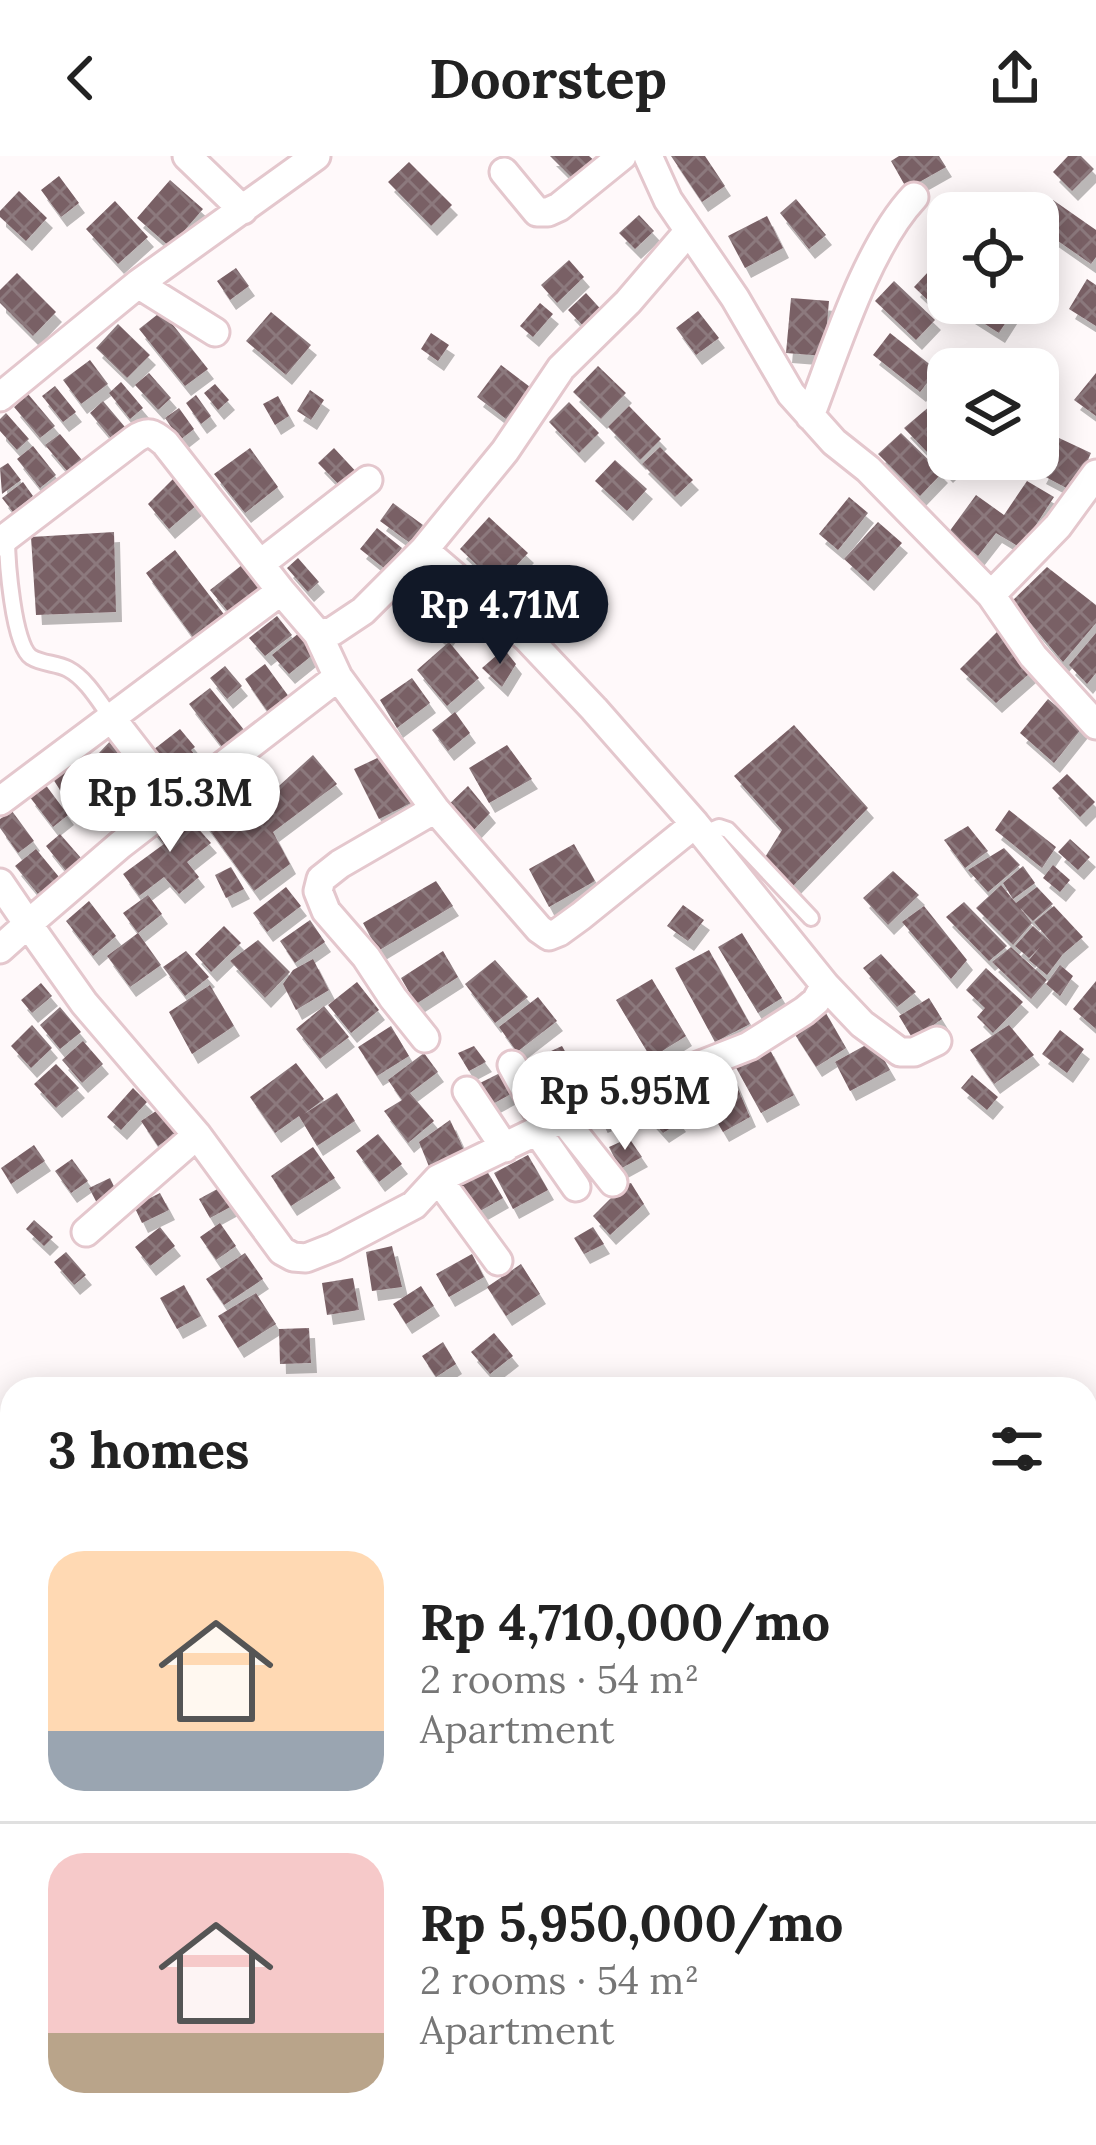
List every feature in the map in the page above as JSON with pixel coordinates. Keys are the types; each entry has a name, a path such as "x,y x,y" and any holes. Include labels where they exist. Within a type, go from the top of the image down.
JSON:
{"street":[{"path":"187,156 243,210"},
{"path":"0,398 138,284 316,156"},
{"path":"504,172 537,212 548,212 622,156"},
{"path":"648,156 668,200 735,298 791,394 991,595 1033,656 1091,713"},
{"path":"810,416 851,308 887,235 914,197"},
{"path":"318,634 333,632 363,610 424,550 505,451 561,368 628,302 688,232"},
{"path":"138,284 215,332"},
{"path":"2,536 135,439 153,433 318,634 338,677 435,809 549,936 698,829"},
{"path":"991,595 1058,526 1096,474"},
{"path":"260,564 368,480"},
{"path":"424,550 527,638 594,709 862,1024 900,1052 926,1049 937,1041"},
{"path":"0,801 281,591"},
{"path":"0,949 120,845 338,677"},
{"path":"112,719 177,803"},
{"path":"425,1038 326,911 318,891 321,878 340,864 435,809"},
{"path":"0,883 84,1004 197,1136 282,1251 292,1257 306,1258 371,1228 414,1204 438,1179 595,1102 749,1046 804,1011 825,985"},
{"path":"512,1065 549,1126 577,1187"},
{"path":"467,1091 505,1148"},
{"path":"549,1126 613,1182"},
{"path":"86,1232 197,1136"},
{"path":"438,1179 498,1261"}],"lane":[{"path":"2,536 22,647 31,657 81,678 112,719"},
{"path":"698,829 728,830 811,918"}],"building":[{"path":"550,156 589,156 596,162 576,182"},
{"path":"671,156 705,156 725,186 702,202"},
{"path":"899,156 939,156 946,167 907,189 891,161"},
{"path":"1068,156 1081,156 1094,169 1072,191 1053,172"},
{"path":"409,162 452,205 431,226 388,182"},
{"path":"59,176 79,203 61,217 41,190"},
{"path":"170,180 203,209 170,247 137,218"},
{"path":"19,191 47,218 26,241 0,217"},
{"path":"796,199 826,235 809,249 780,213"},
{"path":"115,201 148,237 118,264 86,229"},
{"path":"1059,204 1096,230 1096,257 1091,264 1059,242"},
{"path":"639,215 654,231 635,249 619,233"},
{"path":"767,216 783,248 745,268 728,236"},
{"path":"569,260 584,277 557,303 541,285"},
{"path":"236,268 249,286 230,300 217,281"},
{"path":"17,273 56,312 33,336 0,303 0,290"},
{"path":"927,273 927,299 914,287"},
{"path":"1087,279 1096,285 1096,326 1069,309"},
{"path":"894,281 927,312 927,324 931,324 916,340 875,301"},
{"path":"586,293 607,316 589,332 568,310"},
{"path":"791,298 829,301 824,356 786,353"},
{"path":"540,303 553,314 533,337 520,326"},
{"path":"162,311 208,369 185,386 139,329"},
{"path":"698,311 719,338 696,355 676,328"},
{"path":"271,312 311,345 286,375 246,341"},
{"path":"118,324 150,355 127,378 96,348"},
{"path":"431,333 449,345 438,361 421,349"},
{"path":"890,333 927,362 927,383 920,392 873,355"},
{"path":"90,360 108,384 81,404 63,380"},
{"path":"501,365 530,387 506,419 477,397"},
{"path":"598,366 626,393 601,419 573,392"},
{"path":"149,373 171,398 158,410 135,385"},
{"path":"1096,373 1096,416 1074,400"},
{"path":"121,382 143,408 130,419 109,393"},
{"path":"215,384 229,400 218,410 204,393"},
{"path":"55,386 76,412 63,422 42,396"},
{"path":"310,390 324,400 311,420 297,411"},
{"path":"28,394 55,426 40,438 14,407"},
{"path":"196,395 211,416 201,424 186,403"},
{"path":"278,396 289,416 275,425 263,404"},
{"path":"103,401 125,427 111,438 90,413"},
{"path":"569,402 599,433 579,453 549,422"},
{"path":"629,406 661,439 640,460 608,427"},
{"path":"179,408 194,429 180,440 165,418"},
{"path":"927,409 927,452 904,428"},
{"path":"6,413 29,439 17,450 0,431 0,419"},
{"path":"901,433 927,458 927,480 935,480 920,496 878,454"},
{"path":"60,434 82,460 68,472 45,445"},
{"path":"1059,438 1091,453 1074,492 1051,480 1059,480"},
{"path":"33,446 56,475 40,488 17,459"},
{"path":"660,447 693,480 675,497 642,464"},
{"path":"250,448 278,487 245,513 214,474"},
{"path":"334,448 361,477 346,492 318,463"},
{"path":"615,460 647,489 627,511 595,481"},
{"path":"8,463 21,480 2,494 0,468"},
{"path":"174,478 198,504 169,529 148,504"},
{"path":"1027,481 1054,497 1021,548 996,533 978,556 949,532 976,495 1004,515"},
{"path":"23,482 33,496 13,512 2,498"},
{"path":"849,497 868,513 838,550 819,534"},
{"path":"393,503 423,525 410,543 380,521"},
{"path":"489,517 528,553 498,585 460,549"},
{"path":"878,522 902,543 868,581 844,559"},
{"path":"377,528 402,548 385,569 360,549"},
{"path":"114,532 116,612 36,615 31,537"},
{"path":"175,550 226,617 197,643 146,573"},
{"path":"298,558 319,582 308,592 287,568"},
{"path":"242,565 262,590 231,615 210,590"},
{"path":"1047,567 1096,605 1096,623 1063,662 1012,601"},
{"path":"429,580 467,608 445,639 406,611"},
{"path":"277,616 292,635 265,656 249,638"},
{"path":"997,632 1014,646 1030,673 996,703 960,669"},
{"path":"299,633 315,653 289,674 272,655"},
{"path":"1096,633 1096,673 1087,684 1069,665"},
{"path":"449,642 479,678 447,706 417,670"},
{"path":"504,649 516,664 502,687 482,668"},
{"path":"265,664 295,705 274,721 245,679"},
{"path":"225,666 242,686 227,699 210,678"},
{"path":"412,678 430,703 397,728 380,700"},
{"path":"210,688 245,731 223,748 189,704"},
{"path":"1048,699 1082,728 1054,763 1020,733"},
{"path":"455,712 470,733 448,751 432,730"},
{"path":"794,725 868,808 791,888 762,862 782,830 734,776"},
{"path":"180,729 204,766 180,783 153,750"},
{"path":"114,737 134,756 117,773 98,754"},
{"path":"507,745 532,779 489,803 469,768"},
{"path":"85,750 113,779 101,790 73,761"},
{"path":"388,753 415,801 379,819 354,769"},
{"path":"313,755 337,784 273,832 290,864 254,891 188,800 247,760 269,795"},
{"path":"69,770 89,803 74,812 53,779"},
{"path":"137,770 153,785 139,799 124,784"},
{"path":"1067,774 1095,802 1080,817 1052,788"},
{"path":"45,784 68,815 53,827 29,796"},
{"path":"111,784 137,817 120,830 95,796"},
{"path":"468,786 490,813 469,835 444,809"},
{"path":"178,806 211,843 187,862 199,877 179,894 164,877 139,896 123,874 164,844 150,826"},
{"path":"1009,810 1056,847 1042,868 995,830"},
{"path":"12,811 34,841 18,853 0,828 0,819"},
{"path":"968,826 988,851 965,868 944,840"},
{"path":"60,834 81,858 66,871 46,846"},
{"path":"1070,839 1090,857 1078,870 1058,852"},
{"path":"574,844 595,881 549,907 529,869"},
{"path":"1004,848 1020,865 988,892 968,870"},
{"path":"36,849 59,877 38,894 15,866"},
{"path":"1053,865 1070,880 1060,892 1043,878"},
{"path":"1023,866 1035,883 1013,899 1003,883"},
{"path":"231,867 244,889 226,898 215,875"},
{"path":"893,871 919,895 888,925 863,898"},
{"path":"436,881 453,906 378,951 363,923"},
{"path":"1001,885 1016,903 1037,887 1053,904 1033,921 1020,908 1032,923 1013,945 976,908"},
{"path":"286,887 301,906 267,932 253,913"},
{"path":"148,895 162,914 138,933 123,913"},
{"path":"89,901 116,936 93,956 66,921"},
{"path":"964,902 1007,946 989,961 946,917"},
{"path":"683,905 704,920 688,941 667,926"},
{"path":"924,906 967,960 951,979 902,922"},
{"path":"1054,906 1083,937 1047,975 1029,960 1040,947 1029,958 1015,946 1033,926 1051,942 1034,922"},
{"path":"310,920 325,942 295,963 280,941"},
{"path":"224,926 241,943 211,972 195,954"},
{"path":"138,933 161,965 130,987 107,956"},
{"path":"742,933 782,998 758,1013 718,947"},
{"path":"258,940 290,972 265,998 230,961"},
{"path":"1011,947 1047,980 1031,999 992,962"},
{"path":"709,950 750,1024 715,1042 675,968"},
{"path":"186,951 209,977 185,996 163,967"},
{"path":"443,951 458,977 416,1004 401,978"},
{"path":"881,954 916,992 897,1007 863,968"},
{"path":"313,959 329,990 296,1010 283,984 293,970"},
{"path":"495,960 528,997 495,1023 465,984"},
{"path":"1060,965 1073,976 1060,996 1046,984"},
{"path":"986,968 1023,1002 993,1033 977,1017 985,1008 966,990"},
{"path":"652,979 686,1036 651,1058 616,1000"},
{"path":"1096,981 1096,1029 1073,1009"},
{"path":"357,982 379,1010 351,1033 328,1005"},
{"path":"41,983 52,996 32,1013 21,1000"},
{"path":"210,985 234,1026 192,1054 169,1012"},
{"path":"538,997 557,1021 517,1052 499,1027"},
{"path":"929,998 942,1019 913,1039 899,1016"},
{"path":"324,1006 349,1037 320,1059 296,1029"},
{"path":"60,1007 81,1032 60,1049 40,1025"},
{"path":"823,1008 846,1048 816,1067 792,1030"},
{"path":"32,1025 52,1048 31,1068 11,1046"},
{"path":"1009,1025 1034,1055 994,1084 970,1050"},
{"path":"391,1026 409,1056 377,1076 358,1047"},
{"path":"1060,1030 1084,1049 1067,1073 1042,1054"},
{"path":"83,1041 103,1064 82,1083 62,1060"},
{"path":"873,1041 890,1070 850,1091 835,1062"},
{"path":"474,1046 486,1062 469,1071 458,1053"},
{"path":"562,1046 579,1076 543,1094 527,1062"},
{"path":"768,1046 794,1095 761,1113 734,1064"},
{"path":"424,1053 438,1072 410,1093 434,1121 408,1143 384,1111 402,1100 388,1080"},
{"path":"296,1063 324,1099 304,1114 337,1093 355,1121 317,1146 299,1116 275,1133 250,1097"},
{"path":"56,1064 79,1088 56,1108 34,1084"},
{"path":"728,1066 750,1117 723,1132 693,1081"},
{"path":"508,1069 518,1090 487,1107 476,1085"},
{"path":"972,1075 998,1097 987,1110 961,1088"},
{"path":"133,1088 147,1102 121,1130 107,1117"},
{"path":"656,1089 680,1122 663,1133 634,1101"},
{"path":"162,1107 179,1131 158,1146 141,1121"},
{"path":"450,1120 465,1152 430,1169 419,1142"},
{"path":"378,1134 402,1164 379,1182 356,1151"},
{"path":"629,1138 642,1157 620,1169 609,1147"},
{"path":"34,1145 45,1161 11,1184 1,1168"},
{"path":"313,1147 335,1178 291,1206 271,1176"},
{"path":"528,1155 548,1190 513,1209 494,1173"},
{"path":"72,1159 88,1181 71,1193 55,1171"},
{"path":"484,1166 503,1198 473,1215 457,1180"},
{"path":"110,1178 118,1195 98,1205 89,1188"},
{"path":"631,1183 644,1204 610,1235 593,1216"},
{"path":"221,1187 232,1206 210,1218 199,1199"},
{"path":"160,1193 169,1210 142,1223 134,1206"},
{"path":"34,1220 53,1237 44,1246 26,1229"},
{"path":"220,1223 236,1246 216,1260 200,1237"},
{"path":"160,1227 175,1246 150,1266 135,1247"},
{"path":"593,1227 604,1244 584,1254 574,1238"},
{"path":"392,1246 402,1287 372,1291 366,1252"},
{"path":"66,1252 86,1275 74,1285 54,1262"},
{"path":"245,1253 263,1279 224,1305 206,1279"},
{"path":"472,1254 484,1277 449,1297 436,1274"},
{"path":"521,1264 540,1294 506,1316 487,1287"},
{"path":"353,1278 359,1310 327,1315 322,1283"},
{"path":"184,1285 201,1316 177,1329 160,1298"},
{"path":"421,1286 434,1306 406,1324 393,1304"},
{"path":"256,1293 276,1324 238,1348 218,1316"},
{"path":"309,1328 311,1363 280,1364 279,1329"},
{"path":"494,1333 513,1356 490,1374 471,1352"},
{"path":"443,1342 456,1364 436,1377 422,1356"}]}
